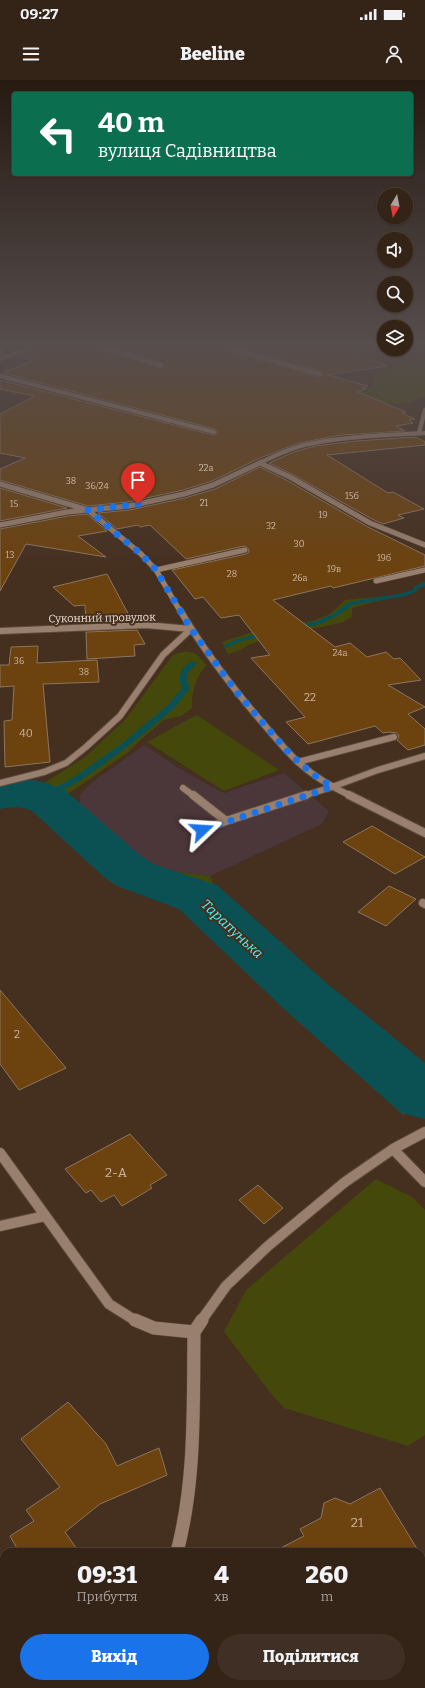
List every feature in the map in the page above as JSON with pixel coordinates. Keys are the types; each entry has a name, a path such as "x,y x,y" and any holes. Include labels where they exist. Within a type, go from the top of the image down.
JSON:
{"street":[{"path":"168,420 214,432"},
{"path":"0,525 67,512 129,506 184,494 213,485 291,449 320,441 422,433 424,420"},
{"path":"260,463 279,472 354,515 402,538 425,545"},
{"path":"0,484 88,510 141,554 156,570 191,629 238,694 284,748 298,762 332,787 425,833"},
{"path":"156,570 245,550"},
{"path":"376,581 425,570"},
{"name":"Суконний провулок","path":"0,631 146,625 191,629"},
{"path":"0,783 44,772 66,763 86,747 120,716 163,655 191,629"},
{"path":"298,762 394,737"},
{"path":"202,830 332,787 378,770 425,756"},
{"path":"183,788 226,821"},
{"path":"178,1548 190,1485 193,1436 194,1332 226,1286 268,1246 345,1182 393,1149 425,1132"},
{"path":"393,1149 425,1182"},
{"path":"0,1153 108,1304 137,1322 154,1328 194,1332"},
{"path":"0,1226 45,1216"}],"shaded area":[{"path":"144,745 180,769 224,793 284,773 329,811 322,824 210,876 179,872 145,862 83,812 80,805 80,795 90,784"}],"green space":[{"path":"400,595 352,608 352,617 343,622 262,640 228,654 222,642 252,632 313,621 330,614 345,600"},
{"path":"182,652 196,654 206,665 199,675 195,685 192,708 181,716 164,720 138,742 130,751 68,794 54,797 41,791 41,785 85,757 125,720 173,655"},
{"path":"197,715 279,770 224,791 147,742"},
{"path":"145,862 179,872 210,876 216,891 227,907 247,929 305,976 425,1079 425,1105 403,1115 279,999 221,940 204,913 164,892 113,875"},
{"path":"376,1179 412,1197 425,1210 425,1435 408,1446 284,1408 269,1391 224,1332 246,1290"}],"water":[{"path":"73,814 121,848 127,865 113,870 63,819"}],"building":[{"path":"0,420 155,420 213,435 217,434 215,429 181,420 409,420 413,423 396,426 405,431 341,435 299,443 260,458 212,481 183,490 128,502 88,506 0,480 0,469 25,458 0,453"},
{"path":"416,437 425,442 425,445 327,455 388,493 393,492 424,509 398,515 404,518 383,524 269,463 294,452 315,446 356,441"},
{"path":"260,467 288,481 368,527 425,555 425,566 333,588 331,586 273,600 335,647 350,643 367,657 386,652 394,659 400,658 421,680 388,685 425,707 408,714 425,729 425,745 408,750 397,740 399,736 397,733 383,733 375,726 308,744 286,722 305,717 251,658 270,655 239,615 221,618 203,597 195,599 172,570 246,554 249,552 248,548 244,546 186,559 150,525 140,527 138,525 117,529 98,513 130,510 185,498 215,489"},
{"path":"0,488 67,508 0,521"},
{"path":"87,514 107,531 78,536 106,557 26,544 0,591 0,529 68,516"},
{"path":"107,574 132,621 86,623 85,605 74,606 53,587"},
{"path":"137,630 145,644 134,645 135,656 87,659 86,632"},
{"path":"38,646 37,663 97,660 99,682 43,684 50,762 5,767 4,721 12,720 14,686 0,687 0,665 9,665 11,647"},
{"path":"372,826 425,857 395,874 343,842"},
{"path":"389,886 416,899 386,926 358,912"},
{"path":"0,990 66,1068 19,1090 0,1064"},
{"path":"130,1134 167,1175 150,1185 152,1188 122,1206 114,1195 101,1202 91,1190 86,1193 65,1169"},
{"path":"258,1185 283,1208 264,1224 239,1200"},
{"path":"68,1402 106,1444 117,1466 159,1448 167,1475 100,1504 65,1532 76,1548 17,1548 10,1536 34,1521 26,1510 60,1487 21,1439"},
{"path":"380,1488 417,1548 281,1548 304,1536 300,1529 321,1518 324,1503 335,1498 350,1504"}],"waterway":[{"path":"295,627 319,623 335,615 351,603 404,595 425,584"},
{"path":"226,646 237,641 267,633"},
{"path":"41,796 63,787 79,778 124,746 171,707 186,688 183,680 183,674 193,663"},
{"name":"Тарапунька","path":"0,795 25,793 49,801 122,866 135,875 198,897 304,995 423,1096"}],"route":[{"path":"138,504 88,510 141,554 156,570 191,629 238,694 271,734 298,762 332,787 269,806 202,830"}]}
